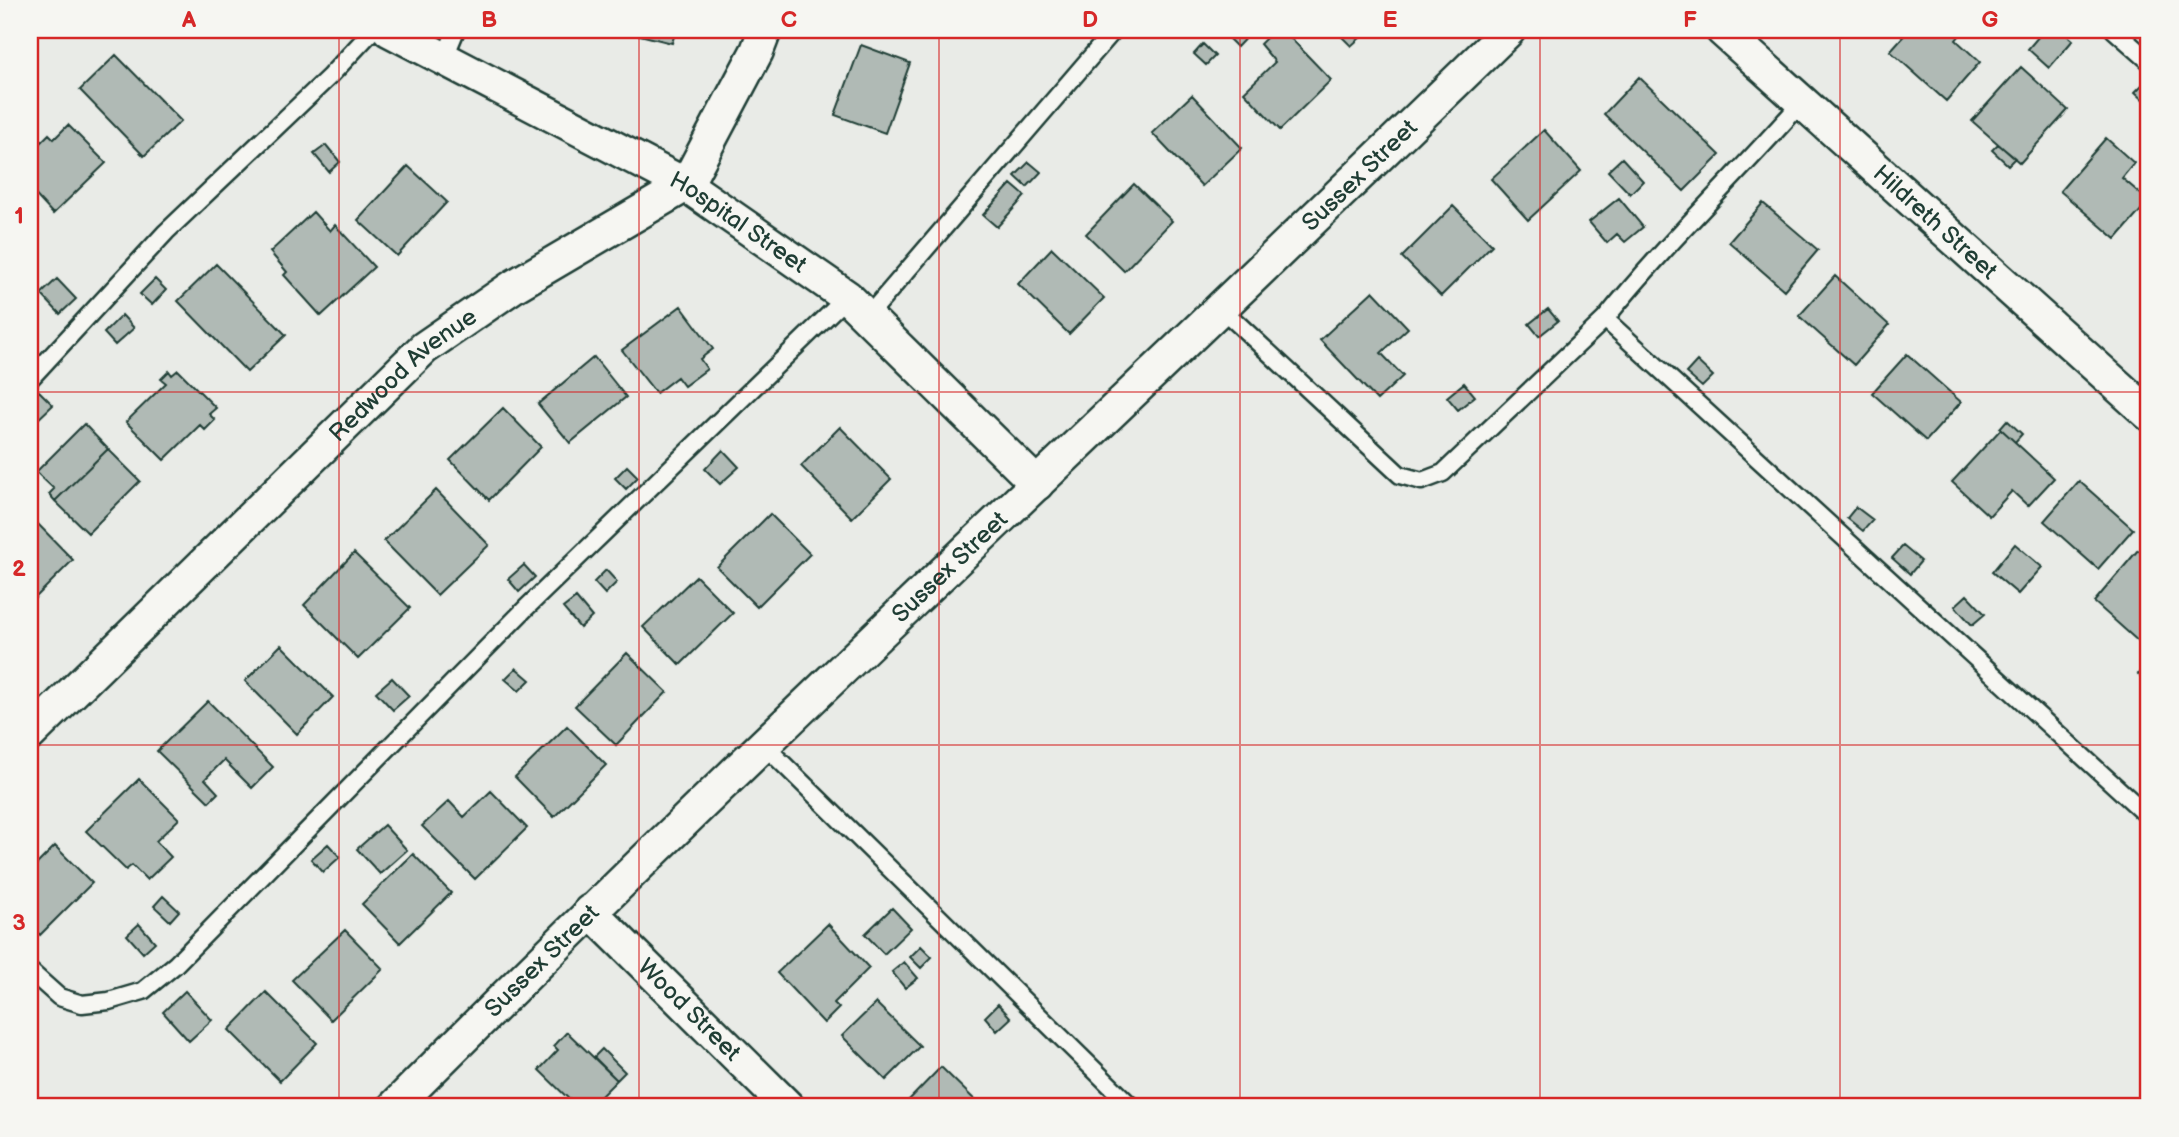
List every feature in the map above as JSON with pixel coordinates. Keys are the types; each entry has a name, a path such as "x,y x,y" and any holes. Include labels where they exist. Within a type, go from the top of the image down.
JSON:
{"street":[{"name":"Hospital Street","path":"389,30 686,185 858,307 1037,484"},
{"path":"686,185 757,51 765,30"},
{"name":"Sussex Street","path":"394,1107 590,911 1222,309 1509,30"},
{"name":"Hildreth Street","path":"1722,30 2149,414"},
{"name":"Redwood Avenue","path":"30,733 424,348 514,286 686,185"},
{"name":"Wood Street","path":"590,911 788,1107"}],"lane":[{"path":"30,379 166,232 330,76 373,30"},
{"path":"444,59 456,30"},
{"path":"30,971 59,997 82,1004 109,1001 143,991 184,955 526,608 858,307 1114,30"},
{"path":"2114,30 2149,61"},
{"path":"1222,309 1400,475 1422,481 1443,473 1605,319 1654,260 1719,195 1801,103"},
{"path":"1605,319 2149,817"},
{"path":"764,746 1132,1107"}],"building":[{"path":"620,30 676,30 672,43"},
{"path":"1220,30 1253,30 1237,47"},
{"path":"1274,30 1283,30 1331,80 1280,130 1244,92 1275,62 1260,44"},
{"path":"1335,30 1369,30 1351,46"},
{"path":"1909,30 1964,30 1956,40 1980,62 1946,101 1890,51"},
{"path":"2044,30 2061,30 2073,40 2049,68 2028,49"},
{"path":"1203,44 1215,56 1206,65 1194,54"},
{"path":"861,45 910,63 885,133 835,115"},
{"path":"116,55 181,121 144,156 80,90"},
{"path":"2021,67 2068,110 2020,163 1972,121"},
{"path":"1639,77 1720,155 1684,191 1604,114"},
{"path":"2144,83 2149,89 2148,104 2135,92"},
{"path":"1192,95 1242,148 1202,186 1152,133"},
{"path":"68,125 106,163 53,214 30,189 30,153 49,134 54,139"},
{"path":"1544,130 1581,171 1528,220 1491,179"},
{"path":"2106,138 2134,163 2122,178 2149,201 2116,239 2060,191"},
{"path":"1998,144 2015,158 2008,165 1992,150"},
{"path":"326,145 340,162 329,172 314,154"},
{"path":"1622,158 1643,181 1630,194 1608,171"},
{"path":"1029,162 1041,172 1027,187 1015,176"},
{"path":"408,166 447,202 397,256 358,220"},
{"path":"1011,184 1025,196 997,227 983,215"},
{"path":"1134,184 1172,221 1124,271 1086,234"},
{"path":"1619,198 1643,227 1625,242 1617,234 1607,243 1589,222"},
{"path":"1763,203 1818,250 1784,290 1729,242"},
{"path":"1453,206 1492,245 1441,296 1402,257"},
{"path":"313,212 330,231 335,225 374,267 321,316 284,275 287,272 270,252"},
{"path":"1052,248 1104,298 1069,334 1018,284"},
{"path":"216,264 286,335 247,372 178,301"},
{"path":"1835,276 1889,325 1854,365 1799,316"},
{"path":"57,279 76,299 60,314 41,294"},
{"path":"155,279 166,290 152,305 140,294"},
{"path":"1373,291 1408,328 1381,353 1403,376 1377,400 1320,340"},
{"path":"681,306 713,349 700,359 707,369 684,386 677,377 656,393 622,350"},
{"path":"1548,309 1558,321 1539,336 1529,324"},
{"path":"122,315 134,328 115,345 104,333"},
{"path":"1907,354 1961,402 1926,441 1872,393"},
{"path":"594,357 626,397 570,443 538,404"},
{"path":"1697,361 1713,376 1702,387 1686,373"},
{"path":"178,370 216,408 209,414 215,420 205,430 200,425 164,460 126,422 166,383 161,379 169,371 172,375"},
{"path":"1464,383 1475,396 1458,410 1447,397"},
{"path":"39,391 53,405 34,423 30,418 30,400"},
{"path":"503,408 541,447 489,500 450,460"},
{"path":"2007,420 2022,434 2015,442 2000,428"},
{"path":"84,424 108,449 55,501 49,494 54,489 36,472"},
{"path":"840,427 891,479 852,518 801,466"},
{"path":"2001,429 2054,478 2028,506 2012,491 1989,516 1952,482"},
{"path":"108,449 140,481 88,533 55,501"},
{"path":"723,450 739,467 720,484 705,469"},
{"path":"627,466 638,477 626,489 615,478"},
{"path":"2079,481 2133,529 2098,569 2044,521"},
{"path":"436,490 489,545 437,595 384,541"},
{"path":"1856,507 1873,520 1863,531 1847,518"},
{"path":"770,514 810,554 757,607 717,567"},
{"path":"36,522 73,560 30,603 30,523 32,526"},
{"path":"2015,544 2042,567 2018,594 1992,572"},
{"path":"1903,546 1921,561 1910,574 1892,558"},
{"path":"2138,550 2149,559 2149,651 2094,602"},
{"path":"354,553 410,608 358,659 304,605"},
{"path":"524,565 535,577 519,592 508,579"},
{"path":"606,570 617,582 605,594 594,582"},
{"path":"696,576 733,613 680,665 643,627"},
{"path":"1967,595 1985,614 1972,625 1955,606"},
{"path":"576,598 592,617 580,628 563,608"},
{"path":"281,645 333,697 297,734 245,681"},
{"path":"627,653 667,692 616,745 575,706"},
{"path":"2149,661 2149,683 2138,674"},
{"path":"516,668 530,680 519,691 505,679"},
{"path":"392,678 409,696 393,710 376,692"},
{"path":"208,701 273,767 252,788 224,760 205,779 218,793 209,802 157,751"},
{"path":"567,726 606,765 554,817 515,777"},
{"path":"139,779 179,819 156,841 171,857 147,880 132,865 126,870 86,831"},
{"path":"491,791 527,828 475,879 422,826 449,801 464,817"},
{"path":"384,825 407,850 380,874 357,849"},
{"path":"328,844 340,857 323,872 311,859"},
{"path":"55,846 92,883 40,935 30,925 30,871"},
{"path":"413,854 451,893 400,943 362,904"},
{"path":"163,896 179,911 170,921 154,906"},
{"path":"892,908 911,928 884,954 865,934"},
{"path":"139,924 155,942 143,953 127,935"},
{"path":"828,924 869,968 834,1003 839,1008 824,1023 777,973"},
{"path":"345,930 383,969 331,1020 292,980"},
{"path":"921,946 932,957 921,968 910,957"},
{"path":"904,962 918,978 905,988 892,972"},
{"path":"185,991 212,1020 189,1041 163,1012"},
{"path":"266,992 317,1043 280,1081 229,1030"},
{"path":"876,1003 920,1046 886,1080 842,1036"},
{"path":"998,1004 1011,1018 997,1031 985,1017"},
{"path":"567,1032 617,1080 590,1107 577,1107 539,1070 558,1050 554,1046"},
{"path":"602,1049 625,1072 617,1080 594,1057"},
{"path":"941,1067 982,1107 913,1107 907,1102"}]}
